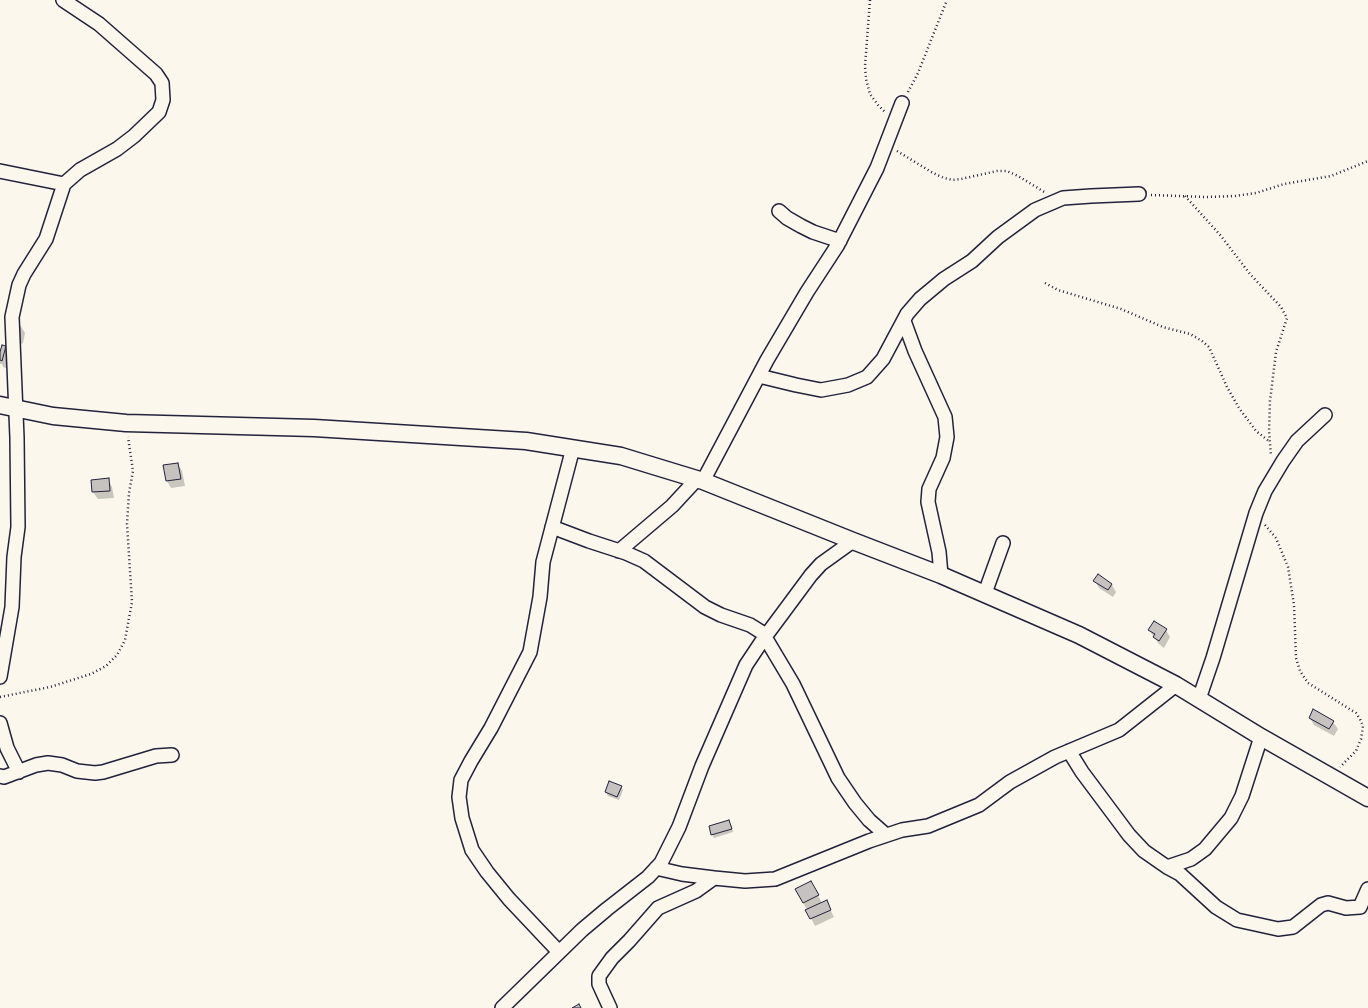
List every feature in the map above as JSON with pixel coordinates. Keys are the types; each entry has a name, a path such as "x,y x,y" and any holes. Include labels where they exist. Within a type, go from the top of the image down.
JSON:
{"street":[{"path":"0,677 12,607 14,557 18,527 17,438 8,407 12,317 16,296 24,274 46,239 64,184 80,170 117,149 134,136 159,112 163,100 162,83 156,74 99,24 63,0"},
{"path":"620,551 700,480 803,299 840,241 877,168 902,103"},
{"path":"0,171 64,184"},
{"path":"759,376 821,390 848,385 867,377 883,359 907,314 929,290 972,261 998,236 1035,210 1063,198 1139,194"},
{"path":"779,211 787,218 801,226 840,241"},
{"path":"904,321 920,363 945,418 946,437 943,458 929,489 928,502 939,552 942,575"},
{"path":"8,407 53,416 126,423 322,429 526,441 621,456 700,480 852,541 942,575 1079,635 1176,685 1261,737 1368,798"},
{"path":"1199,699 1213,658 1256,513 1265,491 1283,461 1297,442 1325,415"},
{"path":"559,952 509,899 487,872 472,850 462,818 459,797 461,780 491,728 530,652 540,597 543,562 573,448"},
{"path":"552,527 644,561 705,607 750,625 765,636 793,684 838,778 869,820 886,835"},
{"path":"502,1008 582,930 643,881 661,863 674,839 702,766 746,665 801,586 821,564 852,541"},
{"path":"985,593 1003,543"},
{"path":"656,868 682,874 714,878 745,880 775,879 886,835 902,830 928,826 979,805 1010,782 1055,757 1118,730 1176,685"},
{"path":"0,723 7,748 19,772"},
{"path":"1167,867 1191,859 1205,849 1231,818 1242,796 1261,737"},
{"path":"1069,751 1082,772 1129,835 1144,851 1180,874 1216,907 1237,920 1278,929 1293,927 1321,905 1328,903 1346,908 1360,907 1368,889"},
{"path":"0,776 19,772 36,765 48,763 62,765 77,771 95,773 156,756 172,755"},
{"path":"610,1008 600,984 599,976 612,958 658,908 696,890 714,878"}],"path":[{"path":"871,0 865,66 866,79 870,94 874,100 895,121"},
{"path":"902,103 918,73 947,0"},
{"path":"889,137 897,151 944,178 953,180 990,172 1007,171 1018,176 1058,201"},
{"path":"1139,194 1235,196 1284,184 1331,176 1368,161"},
{"path":"1185,196 1221,236 1250,274 1281,307 1288,318 1276,352 1270,401 1272,479"},
{"path":"1045,283 1058,290 1121,309 1163,327 1190,334 1202,341 1209,347 1239,408 1256,431 1270,442"},
{"path":"0,697 50,687 91,674 106,666 117,655 125,640 132,602 127,524 129,493 133,471 126,423"},
{"path":"1256,513 1276,538 1288,567 1294,605 1296,658 1300,671 1308,683 1356,713 1363,726 1361,740 1356,751 1330,776"}],"building":[{"path":"2,345 6,346 2,361 0,360 0,352"},
{"path":"178,463 181,479 166,481 163,465"},
{"path":"109,478 110,491 92,492 91,480"},
{"path":"1098,574 1112,584 1108,590 1093,581"},
{"path":"1154,621 1167,629 1159,641 1153,637 1155,634 1148,630"},
{"path":"1313,709 1334,721 1329,729 1309,718"},
{"path":"609,781 622,786 617,797 605,792"},
{"path":"729,820 732,829 711,835 709,826"},
{"path":"811,881 819,895 803,903 795,889"},
{"path":"827,900 831,910 810,919 805,910"},
{"path":"579,1004 581,1008 572,1008"}]}
